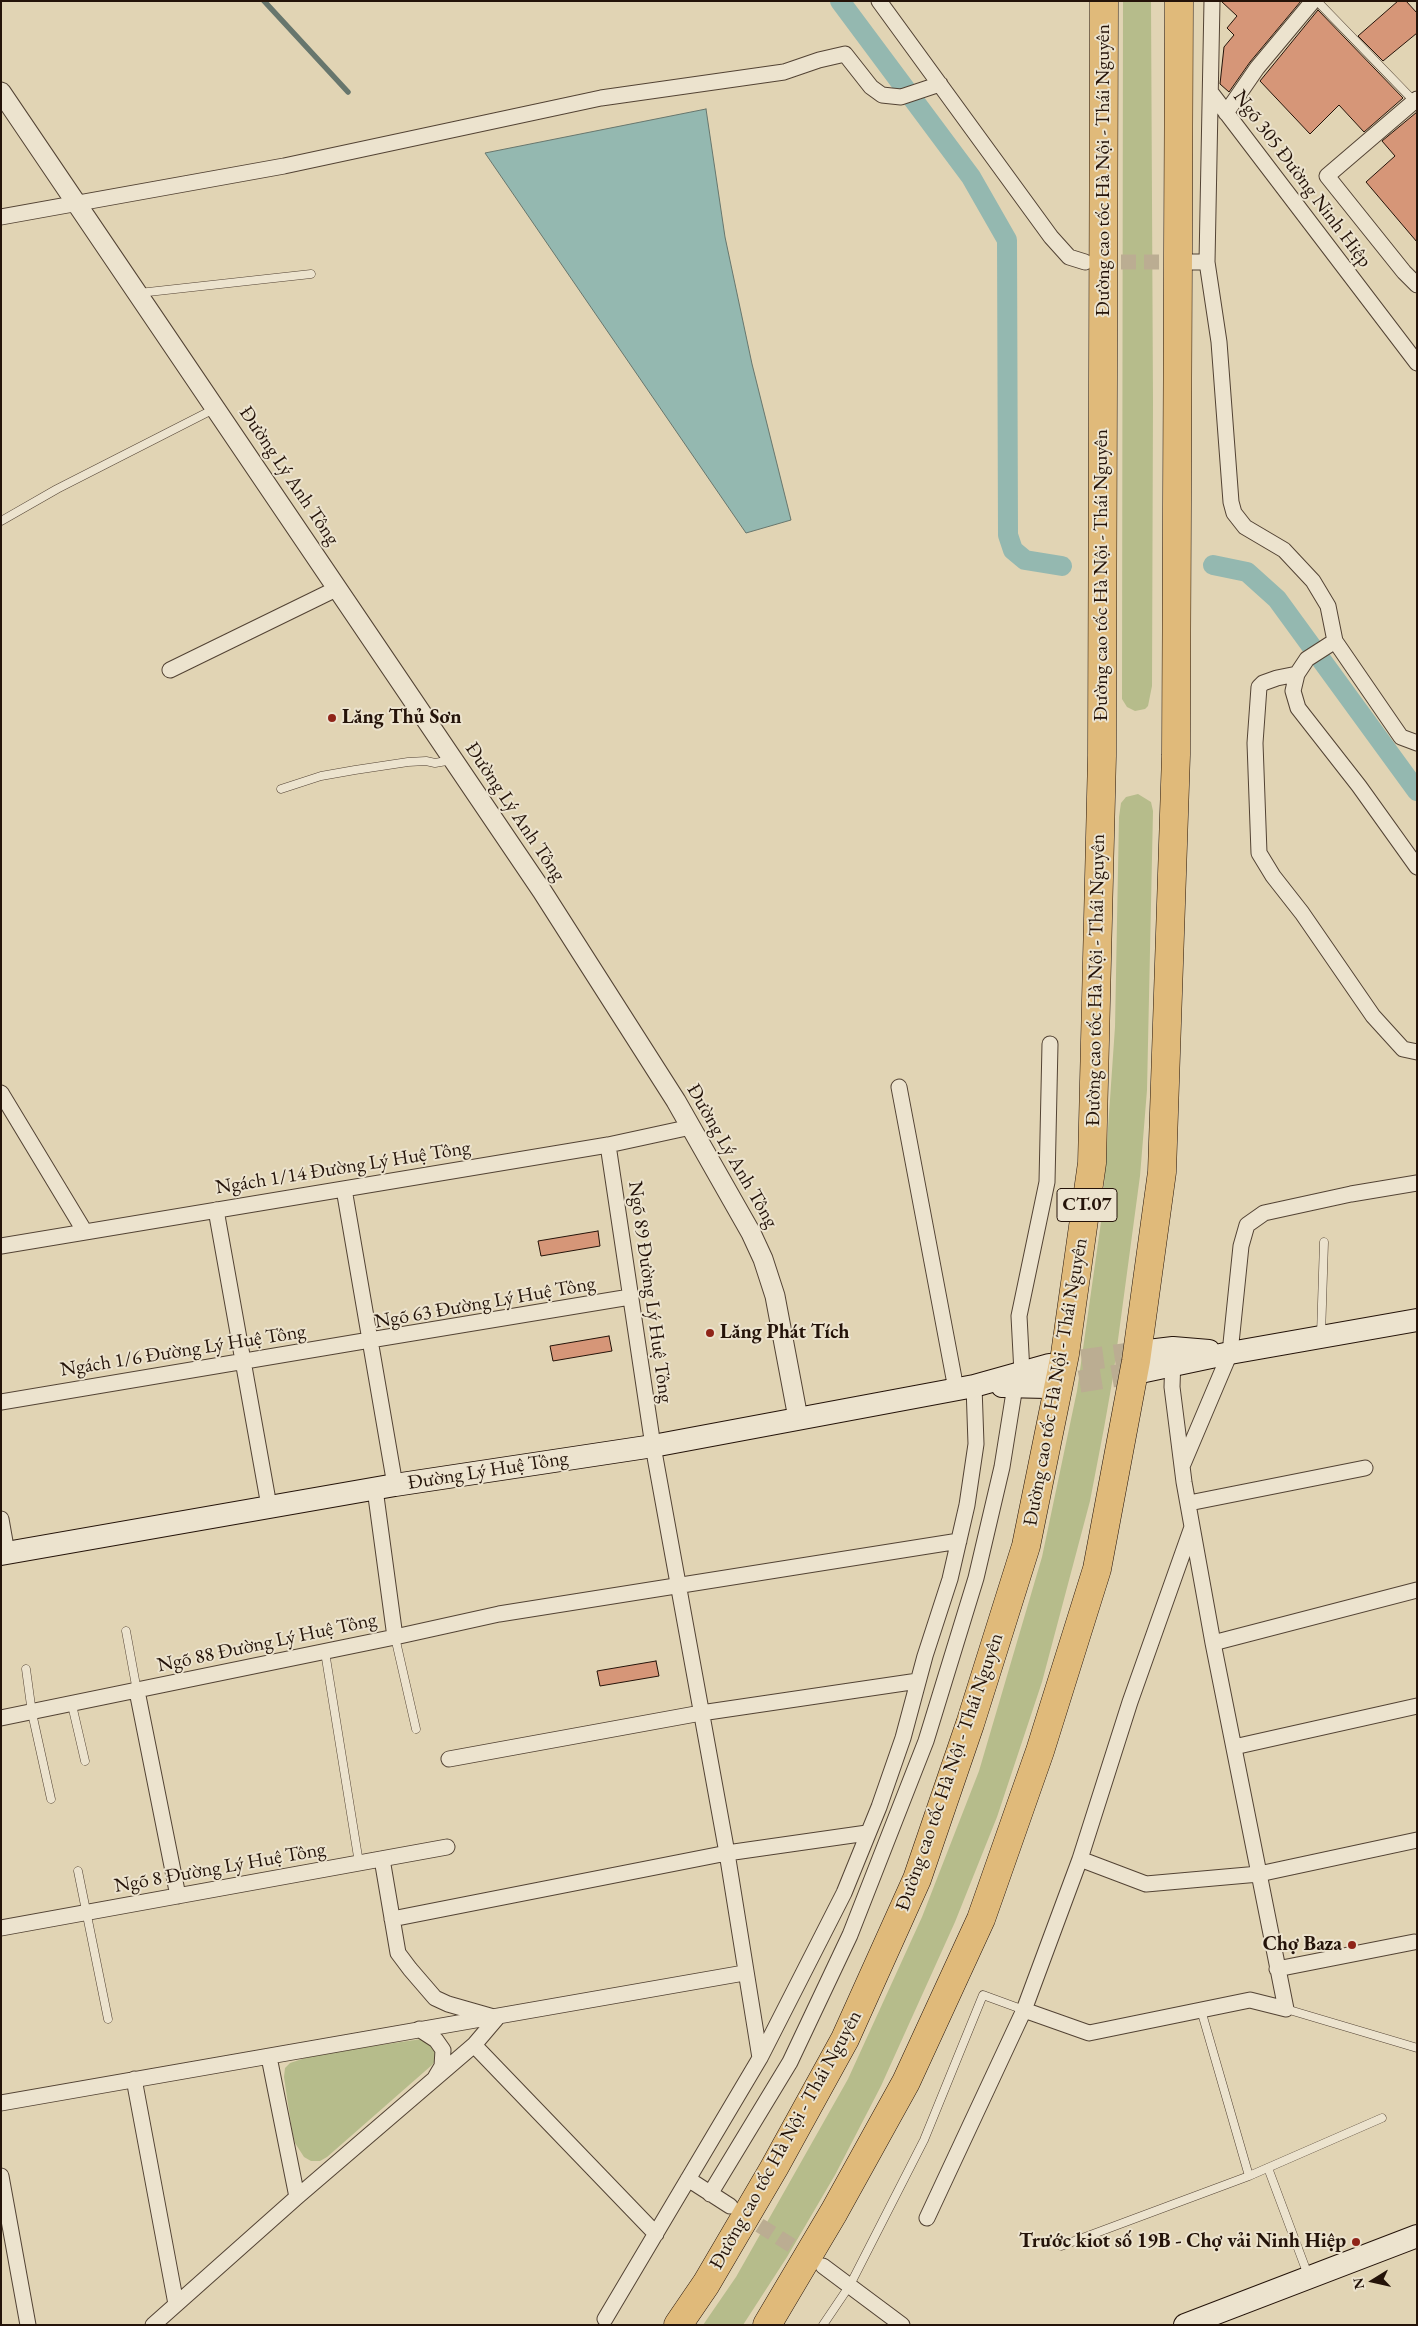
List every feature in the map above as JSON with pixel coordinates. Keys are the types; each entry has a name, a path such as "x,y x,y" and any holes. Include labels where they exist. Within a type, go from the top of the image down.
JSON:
{"highway":[{"name":"Đường cao tốc Hà Nội - Thái Nguyên","path":"678,2325 706,2284 770,2176 841,2048 917,1879 970,1724 1026,1546 1065,1354 1092,1163 1102,756 1104,1"},
{"path":"767,2325 834,2212 906,2082 981,1918 1040,1751 1097,1569 1136,1361 1162,1172 1176,765 1179,1"}],"main road":[{"path":"1146,1361 1230,1353 1417,1320"},
{"name":"Đường Lý Huệ Tông","path":"4,1554 269,1506 653,1446 965,1388 1048,1376"},
{"path":"1185,2325 1417,2236"}],"street":[{"path":"879,1 1051,237 1069,257 1085,262"},
{"name":"Ngõ 305 Đường Ninh Hiệp","path":"1212,1 1212,94 1417,363"},
{"path":"1226,113 1257,68 1313,1"},
{"path":"1,218 284,166 601,98 784,72 819,60 846,54 871,87 882,95 901,97 940,84"},
{"name":"Đường Lý Anh Tông","path":"1,92 139,293 542,891 691,1127 752,1233 764,1259 775,1296 798,1418"},
{"path":"1212,94 1207,262 1218,342 1231,502 1234,513 1245,527 1284,550 1313,582 1328,606 1331,644 1401,737 1417,743"},
{"path":"1416,102 1326,176 1404,272 1417,285"},
{"path":"1184,262 1207,262"},
{"path":"170,670 338,588"},
{"path":"1331,644 1307,659 1297,674 1293,691 1298,708 1359,786 1417,867"},
{"path":"1297,674 1277,678 1263,683 1259,687 1255,742 1258,853 1373,1016 1403,1050 1417,1052"},
{"path":"710,2194 790,2062 850,1934 926,1741 976,1578 1002,1466 1018,1380 1019,1316 1047,1182 1050,1044"},
{"path":"605,2319 760,2058 844,1893 903,1738 918,1681 950,1579 967,1506 976,1444 899,1087"},
{"path":"1,1093 85,1232"},
{"name":"Ngách 1/14 Đường Lý Huệ Tông","path":"1,1246 608,1145 691,1127"},
{"name":"Ngõ 89 Đường Lý Huệ Tông","path":"608,1145 653,1446 727,1853 744,1973 760,2058"},
{"path":"1183,1464 1230,1353 1241,1246 1246,1226 1264,1213 1417,1182"},
{"path":"344,1189 370,1340"},
{"path":"216,1210 269,1506"},
{"name":"Ngõ 63 Đường Lý Huệ Tông","path":"385,1487 370,1340 630,1297"},
{"name":"Ngách 1/6 Đường Lý Huệ Tông","path":"1,1402 370,1340"},
{"path":"1024,2010 1089,2033 1250,2000 1286,2009 1214,1644 1189,1504 1172,1387 1173,1357"},
{"path":"1189,1504 1365,1468"},
{"name":"Ngõ 88 Đường Lý Huệ Tông","path":"1,1718 72,1705 395,1637 385,1487"},
{"path":"1,1519 4,1554"},
{"path":"927,2218 1024,2010 1080,1859 1130,1702 1193,1526"},
{"path":"395,1637 499,1614 679,1583 959,1540"},
{"path":"1214,1644 1417,1590"},
{"path":"449,1759 701,1714 918,1681"},
{"path":"137,1691 178,1896"},
{"path":"1234,1747 1417,1706"},
{"path":"392,1919 727,1853 868,1833"},
{"path":"1080,1859 1146,1884 1259,1874 1417,1840"},
{"name":"Ngõ 8 Đường Lý Huệ Tông","path":"1,1928 447,1848"},
{"path":"382,1859 398,1953 410,1970 436,1998 448,2004 497,2018"},
{"path":"1278,1969 1416,1942"},
{"path":"1,2103 419,2029 497,2018 744,1973"},
{"path":"153,2325 297,2197 474,2045 497,2018"},
{"path":"419,2029 436,2040 443,2050 442,2066 435,2078"},
{"path":"474,2045 656,2234"},
{"path":"269,2057 297,2197"},
{"path":"134,2080 176,2304"},
{"path":"1,2176 28,2325"},
{"path":"688,2179 730,2206"},
{"path":"823,2266 902,2325"}],"lane":[{"path":"1317,1 1416,102"},
{"path":"139,293 311,274"},
{"path":"1,521 57,489 216,407"},
{"path":"281,789 321,776 355,770 408,762 426,761 435,763 453,760"},
{"path":"1321,1337 1324,1242"},
{"path":"126,1631 137,1691"},
{"path":"395,1637 416,1730"},
{"path":"325,1652 359,1863"},
{"path":"26,1669 32,1713 51,1799"},
{"path":"72,1705 84,1761"},
{"path":"78,1871 108,2019"},
{"path":"823,2325 850,2285 924,2140 983,1995 1024,2010"},
{"path":"1286,2009 1417,2048"},
{"path":"1201,2010 1250,2176"},
{"path":"1061,2246 1250,2176 1382,2118"},
{"path":"1268,2168 1309,2277"}],"green space":[{"path":"1123,1 1151,1 1152,686 1148,706 1145,709 1135,711 1127,707 1122,699"},
{"path":"1138,794 1151,802 1153,811 1147,1090 1140,1176 1113,1377 1090,1501 1042,1682 997,1817 955,1922 881,2086 835,2175 787,2257 743,2325 703,2325 736,2277 848,2079 922,1917 979,1771 1042,1557 1077,1391 1102,1215 1115,1027 1119,817 1121,803 1126,797"},
{"path":"422,2039 430,2040 438,2057 432,2065 327,2157 320,2161 311,2161 304,2157 295,2143 292,2131 284,2077 285,2068 290,2063 317,2054"}],"water":[{"path":"706,109 725,237 752,364 791,520 746,533 485,153"}],"building":[{"path":"1221,1 1301,1 1250,62 1229,92 1220,84 1224,47 1234,35 1227,28 1237,16"},
{"path":"1398,1 1406,1 1417,13 1417,33 1383,61 1358,36"},
{"path":"1318,10 1403,98 1364,132 1339,105 1310,134 1260,81"},
{"path":"1417,112 1417,242 1366,182 1395,156 1382,141"},
{"path":"598,1231 600,1246 541,1256 538,1241"},
{"path":"609,1336 612,1351 553,1361 550,1346"},
{"path":"656,1661 659,1676 600,1686 597,1671"}],"waterway":[{"path":"264,1 348,92"},
{"path":"840,1 971,177 1007,240 1008,535 1013,550 1025,560 1062,566"},
{"path":"1213,565 1247,572 1277,599 1417,791"}],"tunnel":[{"path":"1098,262 1184,262"},
{"path":"1049,1365 1148,1351"},
{"path":"1047,1387 1145,1371"},
{"path":"740,2213 813,2259"}],"place":[{"name":"Lăng Thủ Sơn","path":"332,718"},
{"name":"Lăng Phát Tích","path":"710,1333"},
{"name":"Chợ Baza","path":"1352,1945"},
{"name":"Trước kiot số 19B - Chợ vải Ninh Hiệp","path":"1356,2242"}]}
